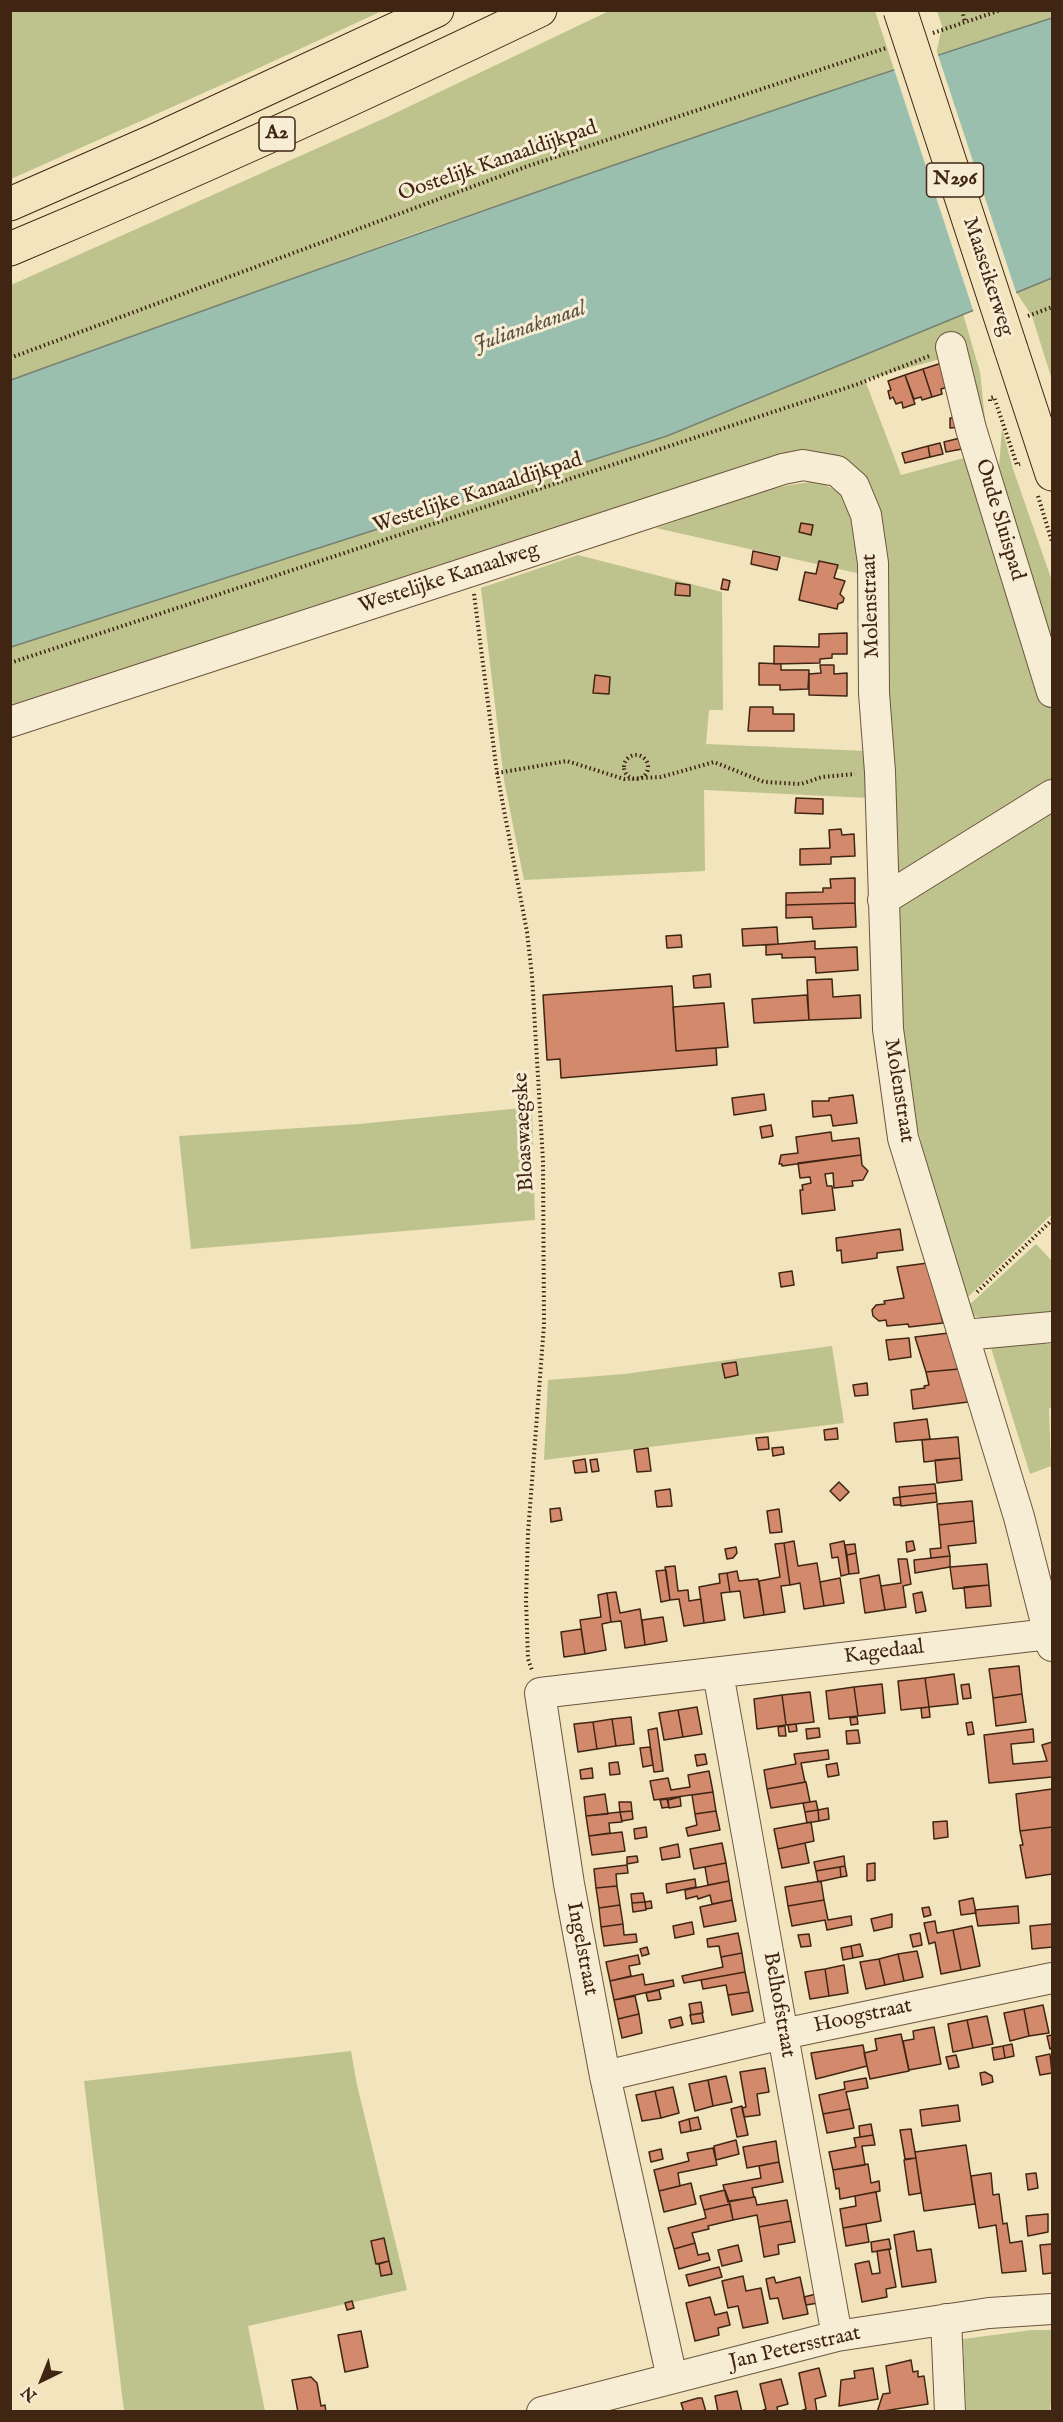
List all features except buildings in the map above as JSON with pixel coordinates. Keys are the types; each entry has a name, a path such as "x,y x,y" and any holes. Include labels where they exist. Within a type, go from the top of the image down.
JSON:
{"main road":[{"name":"A2","path":"10,204 156,140 437,10"},
{"name":"A2","path":"10,249 171,182 342,105 540,10"},
{"name":"Maaseikerweg","path":"900,10 1011,349 1043,479"}],"street":[{"name":"Oude Sluispad","path":"951,347 971,429 1053,692"},
{"name":"Westelijke Kanaalweg","path":"10,722 783,469 803,465 837,471 854,486 866,515"},
{"name":"Molenstraat","path":"866,515 873,563 874,693 880,772 888,1029 903,1138 1019,1517 1051,1640"},
{"path":"883,900 1053,795"},
{"path":"960,1323 1053,1327"},
{"name":"Kagedaal","path":"718,1673 1051,1640"},
{"path":"540,1693 718,1673"},
{"name":"Belhofstraat","path":"718,1673 837,2336"},
{"name":"Ingelstraat","path":"540,1693 569,1884 605,2076 672,2378"},
{"name":"Hoogstraat","path":"605,2076 783,2034 1053,1978"},
{"name":"Jan Petersstraat","path":"542,2412 579,2407 672,2378 837,2336 989,2313 1053,2309"},
{"path":"946,2319 950,2412"}],"path":[{"path":"962,10 965,22"},
{"path":"927,35 1001,10"},
{"name":"Oostelijk Kanaaldijkpad","path":"10,358 528,166 893,46"},
{"name":"Westelijke Kanaaldijkpad","path":"10,663 836,392 951,347"},
{"path":"990,402 990,398 994,397 1017,465"},
{"path":"1043,479 1053,542"},
{"name":"Bloaswaegske","path":"471,571 496,773 529,954 543,1161 544,1325 528,1533 526,1600 528,1659 540,1693"},
{"path":"638,755 645,759 648,767 644,775 637,779 628,776 624,769 626,760 638,755"},
{"path":"496,773 567,761 624,779 672,775 714,762 764,782 801,784 822,777 880,772"},
{"path":"960,1323 1053,1220"}],"green space":[{"path":"11,10 382,11 11,179"},
{"path":"609,11 875,11 894,69 419,232 11,380 11,285 385,118"},
{"path":"937,11 1052,11 1052,18 936,55 942,26"},
{"path":"1052,278 1052,380 1032,316 1016,292"},
{"path":"963,314 980,372 991,476 965,352 865,380 901,475 975,455 995,519 1002,428 1013,469 1052,581 1052,1214 966,1299 947,1247 913,1110 894,992 886,579 828,464 11,722 11,647 667,436"},
{"path":"817,482 839,493 852,506 856,517 861,574 656,528 757,493"},
{"path":"578,555 722,592 723,710 709,710 706,744 866,751 868,798 704,790 705,871 524,880 504,780 481,588"},
{"path":"532,1107 535,1220 191,1249 179,1136 359,1124"},
{"path":"1036,1244 1052,1261 1052,1312 984,1318 974,1316 969,1305"},
{"path":"999,1341 1052,1344 1052,1407 1049,1408 1051,1466 1030,1474 991,1348"},
{"path":"832,1346 844,1423 544,1460 548,1380 624,1374"},
{"path":"351,2051 357,2085 407,2290 248,2326 265,2411 124,2411 84,2081"},
{"path":"1032,2330 1052,2330 1050,2411 966,2411 963,2339"}],"water":[{"name":"Julianakanaal","path":"1052,18 1052,278 667,436 11,647 11,380 660,149"}],"pier":[{"path":"937,52 1017,295 974,313 893,66"}]}
